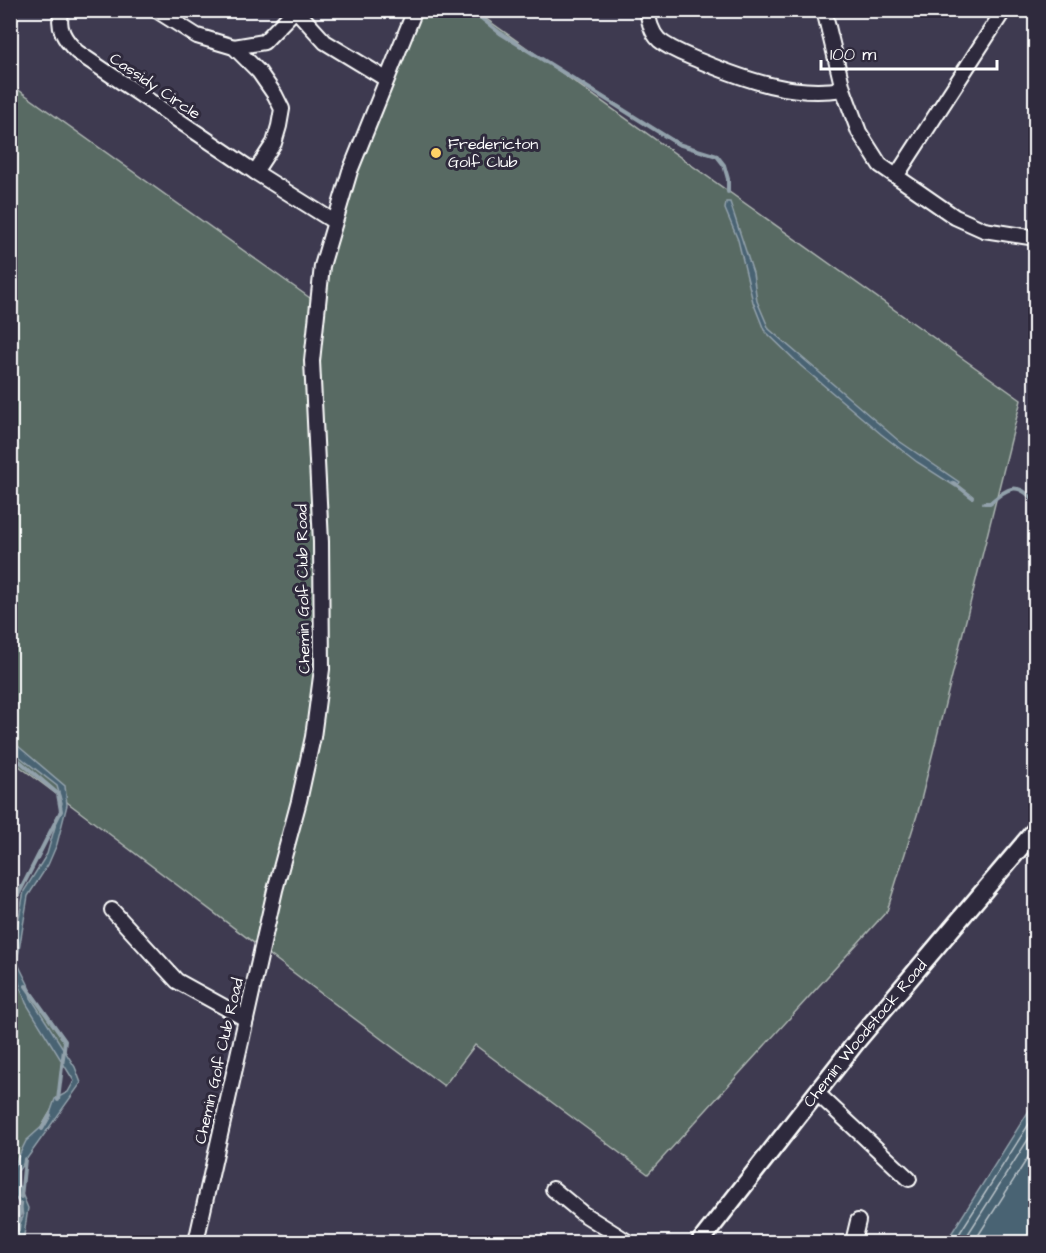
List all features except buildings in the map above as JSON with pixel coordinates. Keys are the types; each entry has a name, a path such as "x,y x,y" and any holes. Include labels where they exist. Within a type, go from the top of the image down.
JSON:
{"main road":[{"name":"Chemin Woodstock Road","path":"700,1242 817,1093 1035,829"}],"street":[{"name":"Cassidy Circle","path":"63,10 59,21 64,40 77,52 255,172 333,221"},
{"path":"156,10 197,36 234,47 264,42 296,10 325,42 386,79"},
{"name":"Chemin Golf Club Road","path":"196,1242 310,748 322,669 321,542 312,361 322,266 333,221 386,79 415,10"},
{"path":"647,10 650,25 658,38 669,48 723,71 768,86 821,93 843,89"},
{"path":"824,10 843,89 859,132 880,165 955,217 984,230 1035,238"},
{"path":"897,175 1004,10"},
{"path":"234,47 259,72 282,109 274,143 255,172"},
{"path":"112,910 177,981 246,1019"},
{"path":"817,1093 909,1179"},
{"path":"553,1189 582,1213 628,1242"},
{"path":"853,1242 858,1221"}],"green space":[{"name":"Fredericton Golf Club","path":"415,11 475,11 1021,400 918,812 887,911 648,1174 475,1045 444,1086 11,760 10,84 317,303 322,266"},
{"path":"22,980 65,1041 59,1097 13,1176 11,1174 11,990"}],"water":[{"path":"726,202 730,202 753,273 757,301 769,329 899,441 959,482 956,487 917,462 881,434 801,366 764,330 753,302 738,240 725,209"},
{"path":"11,740 65,786 67,805 57,844 48,865 28,896 17,962 28,984 31,998 75,1067 81,1083 18,1171 18,1184 28,1208 23,1242 11,1242 23,1217 22,1209 11,1190 12,1170 26,1141 47,1122 55,1099 68,1092 74,1081 26,1003 11,960 24,891 47,854 62,803 57,786 11,750"},
{"path":"1035,1101 1035,1242 946,1242"}],"waterway":[{"path":"471,10 500,33 678,144 717,156 724,165 728,179 728,192"},
{"path":"954,483 972,497"},
{"path":"984,503 990,503 1002,493 1013,489 1023,491 1036,503"},
{"path":"10,753 58,794 61,811 16,899 12,956"},
{"path":"26,986 65,1041 58,1100"},
{"path":"42,1129 50,1115"},
{"path":"21,1197 25,1159"},
{"path":"18,1230 21,1204"}],"place":[{"name":"Fredericton Golf Club","path":"436,153"}]}
